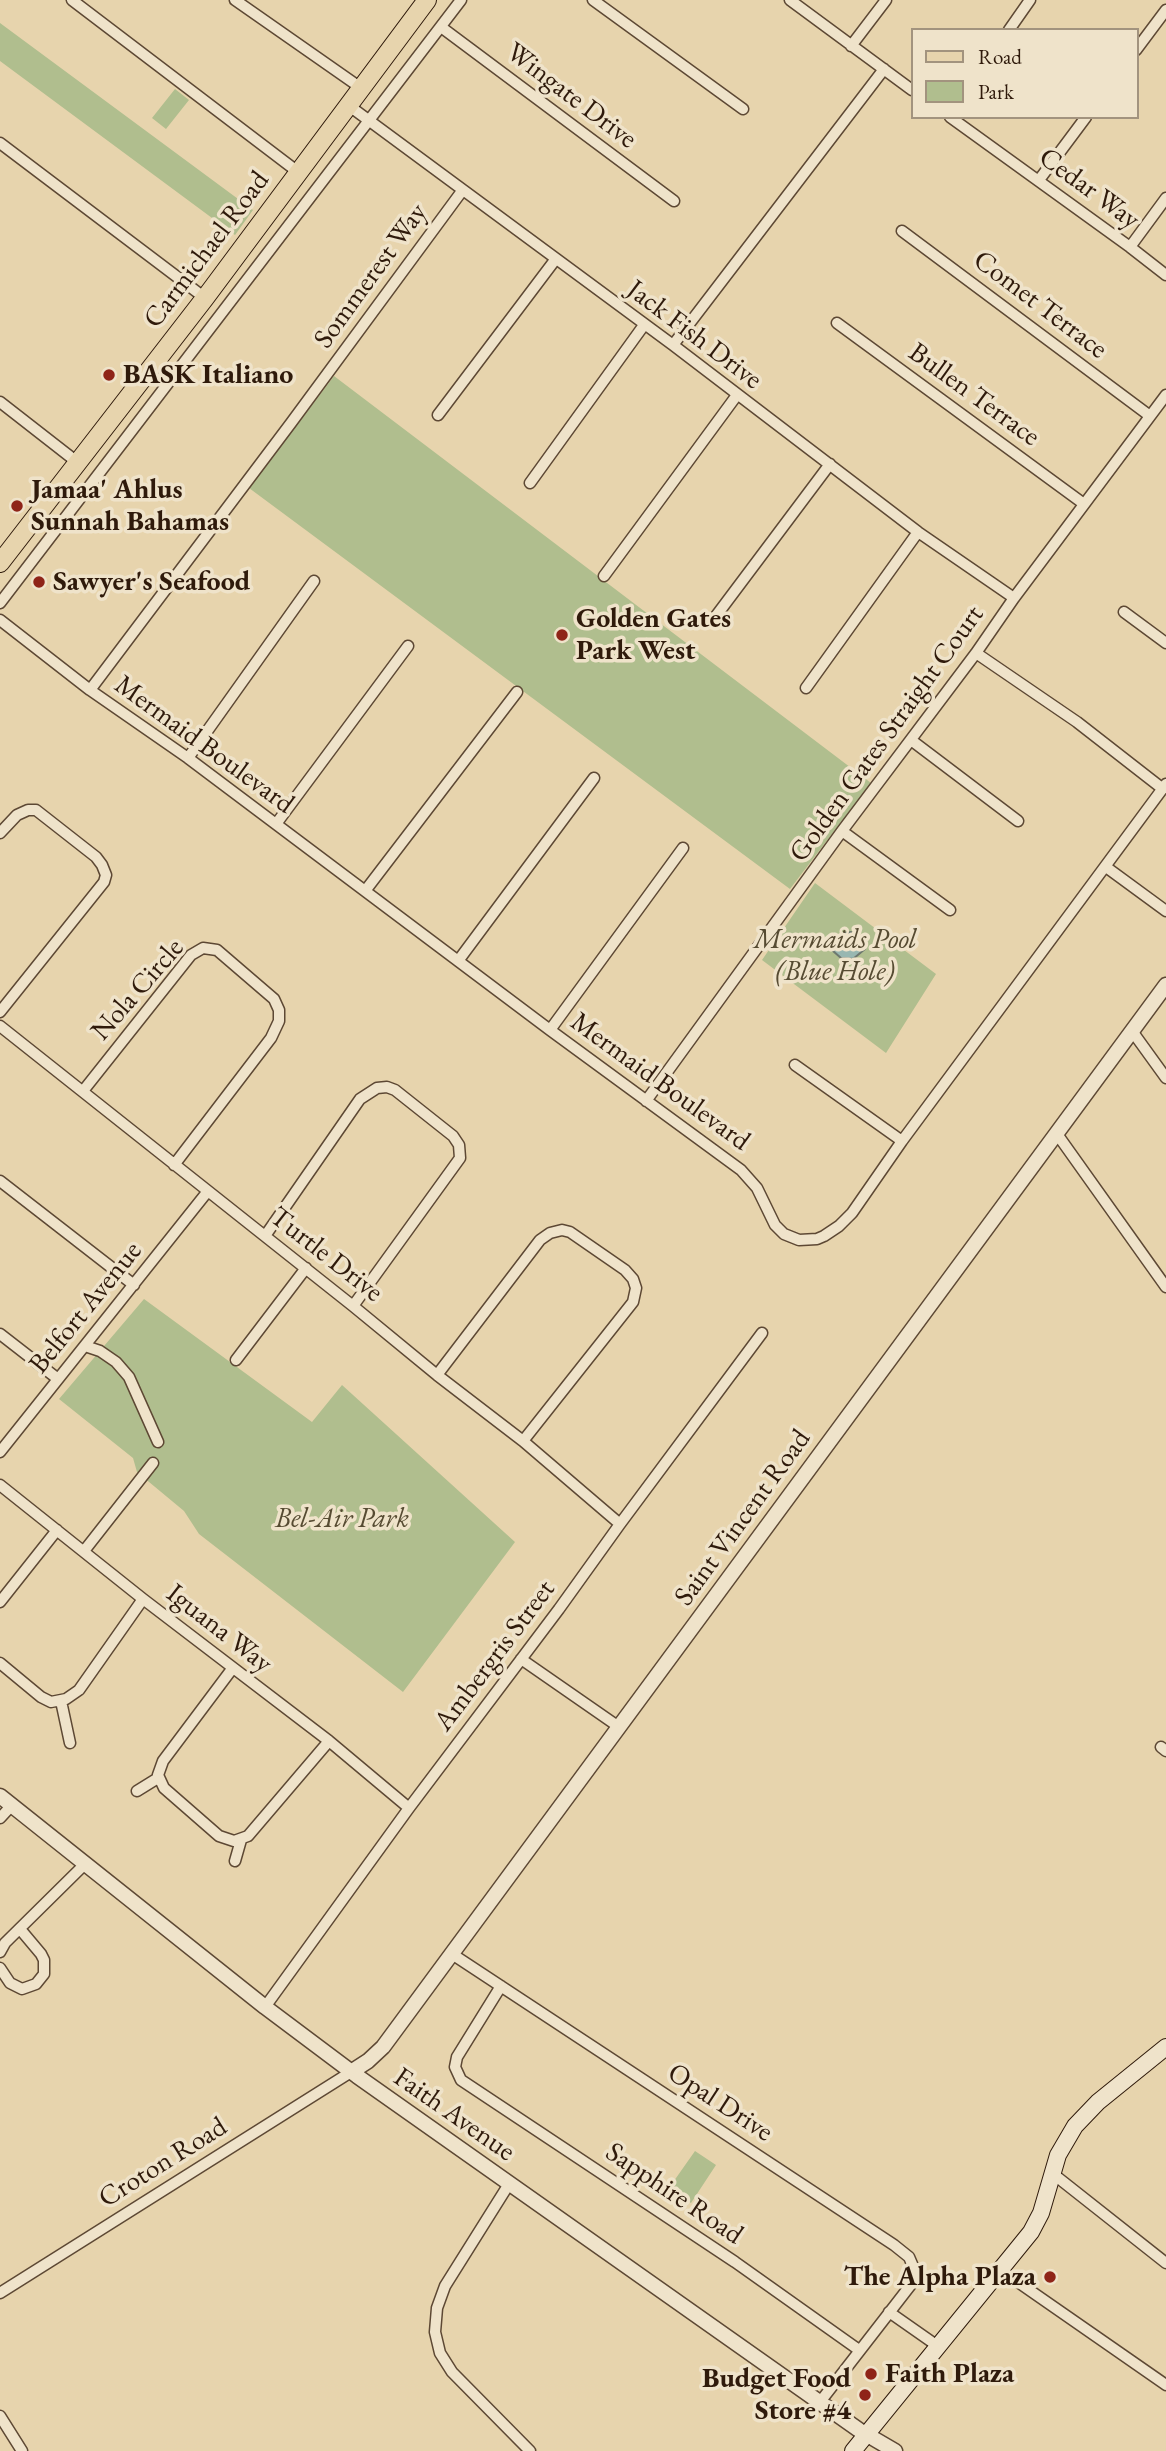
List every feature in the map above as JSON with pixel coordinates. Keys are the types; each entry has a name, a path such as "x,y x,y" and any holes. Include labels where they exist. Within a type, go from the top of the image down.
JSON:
{"main road":[{"name":"Carmichael Road","path":"0,563 205,298 427,0"},
{"path":"853,2451 1002,2271 1036,2224 1064,2143 1080,2120 1108,2093 1166,2047"}],"street":[{"path":"72,0 299,172"},
{"path":"235,0 361,88"},
{"path":"0,603 461,0"},
{"path":"593,0 743,109"},
{"path":"790,0 911,89"},
{"path":"851,46 886,0"},
{"path":"1010,28 1030,0"},
{"path":"1138,47 1166,10"},
{"name":"Wingate Drive","path":"441,27 674,201"},
{"path":"673,345 884,69"},
{"name":"Jack Fish Drive","path":"348,105 673,345 918,532 1014,598"},
{"name":"Cedar Way","path":"953,119 1040,180 1166,275"},
{"path":"1040,180 1085,119"},
{"path":"0,143 205,298"},
{"name":"Sommerest Way","path":"90,690 462,191"},
{"path":"1130,247 1166,198"},
{"name":"Comet Terrace","path":"902,231 1150,416"},
{"path":"438,415 555,260"},
{"name":"Bullen Terrace","path":"837,323 1084,504"},
{"path":"530,483 644,325"},
{"path":"604,576 737,395"},
{"name":"Golden Gates Straight Court","path":"646,1101 842,831 1166,395"},
{"path":"0,402 77,462"},
{"path":"713,620 830,464"},
{"path":"806,688 918,532"},
{"path":"188,758 314,581"},
{"path":"1124,612 1166,643"},
{"name":"Mermaid Boulevard","path":"0,620 90,690 188,758 741,1170 753,1182 779,1230 799,1240 824,1236 846,1219 1164,786"},
{"path":"276,824 408,646"},
{"path":"976,653 1164,786"},
{"path":"365,891 517,692"},
{"path":"911,740 1017,821"},
{"path":"458,961 594,778"},
{"path":"0,833 17,815 36,810 96,857 106,875 104,882 0,1012"},
{"path":"842,831 950,910"},
{"path":"550,1030 683,848"},
{"path":"1106,867 1166,911"},
{"name":"Nola Circle","path":"83,1091 191,955 206,948 217,950 274,999 279,1010 279,1021 271,1038 174,1165"},
{"name":"Saint Vincent Road","path":"351,2071 368,2061 383,2047 1166,985"},
{"name":"Turtle Drive","path":"0,1026 523,1441 620,1524"},
{"path":"1132,1031 1166,1078"},
{"path":"795,1065 902,1141"},
{"path":"265,1236 365,1095 377,1088 390,1087 416,1106 453,1136 459,1146 460,1158 353,1306"},
{"path":"1056,1135 1166,1287"},
{"path":"0,1181 134,1284"},
{"name":"Belfort Avenue","path":"0,1452 208,1191"},
{"path":"437,1375 540,1240 550,1233 562,1230 570,1232 625,1270 633,1279 636,1288 633,1302 523,1441"},
{"path":"236,1360 306,1268"},
{"name":"Ambergris Street","path":"265,2007 762,1333"},
{"path":"0,1334 58,1379"},
{"path":"85,1346 100,1351 116,1362 129,1377 158,1442"},
{"path":"83,1550 153,1463"},
{"name":"Iguana Way","path":"0,1485 143,1600 329,1741 410,1808"},
{"path":"0,1602 57,1530"},
{"path":"0,1663 41,1697 51,1702 61,1701 79,1690 143,1600"},
{"path":"521,1659 619,1727"},
{"path":"232,1669 163,1761 158,1772 158,1778 167,1791 219,1836 241,1840 254,1831 329,1741"},
{"path":"61,1701 70,1743"},
{"path":"137,1791 158,1778"},
{"name":"Faith Avenue","path":"0,1796 265,2007 351,2071 867,2435 895,2451"},
{"path":"0,1818 12,1805"},
{"path":"235,1861 241,1840"},
{"path":"0,1952 5,1943 86,1863"},
{"path":"0,1968 10,1983 22,1989 36,1983 44,1974 41,1954 20,1929"},
{"name":"Opal Drive","path":"452,1954 904,2253 913,2265 914,2279 890,2312"},
{"name":"Sapphire Road","path":"501,1986 457,2057 455,2067 461,2080 735,2262 859,2350"},
{"name":"Croton Road","path":"0,2293 351,2071"},
{"path":"1052,2173 1166,2263"},
{"path":"509,2184 445,2286 437,2308 435,2332 440,2353 452,2372 530,2451"},
{"path":"1002,2271 1166,2385"},
{"path":"820,2402 890,2312 939,2347"},
{"path":"2,2424 22,2451"}],"green space":[{"path":"0,23 253,210 235,235 0,61"},
{"path":"175,89 189,100 166,129 152,118"},
{"name":"Golden Gates Park West","path":"334,376 871,783 790,889 249,488"},
{"name":"Mermaids Pool (Blue Hole)","path":"815,883 936,974 886,1053 762,960"},
{"name":"Bel-Air Park","path":"144,1299 312,1422 342,1385 515,1542 403,1692 199,1534 184,1511 137,1472 133,1458 59,1399"},
{"path":"695,2151 716,2165 691,2203 669,2188"}],"water":[{"path":"851,932 866,942 865,949 853,959 841,958 833,951 831,941 841,934"}],"place":[{"name":"BASK Italiano","path":"109,375"},
{"name":"Jamaa' Ahlus Sunnah Bahamas","path":"17,506"},
{"name":"Sawyer's Seafood","path":"39,582"},
{"name":"Golden Gates Park West","path":"562,635"},
{"name":"The Alpha Plaza","path":"1050,2277"},
{"name":"Faith Plaza","path":"871,2374"},
{"name":"Budget Food Store #4","path":"865,2395"}]}
